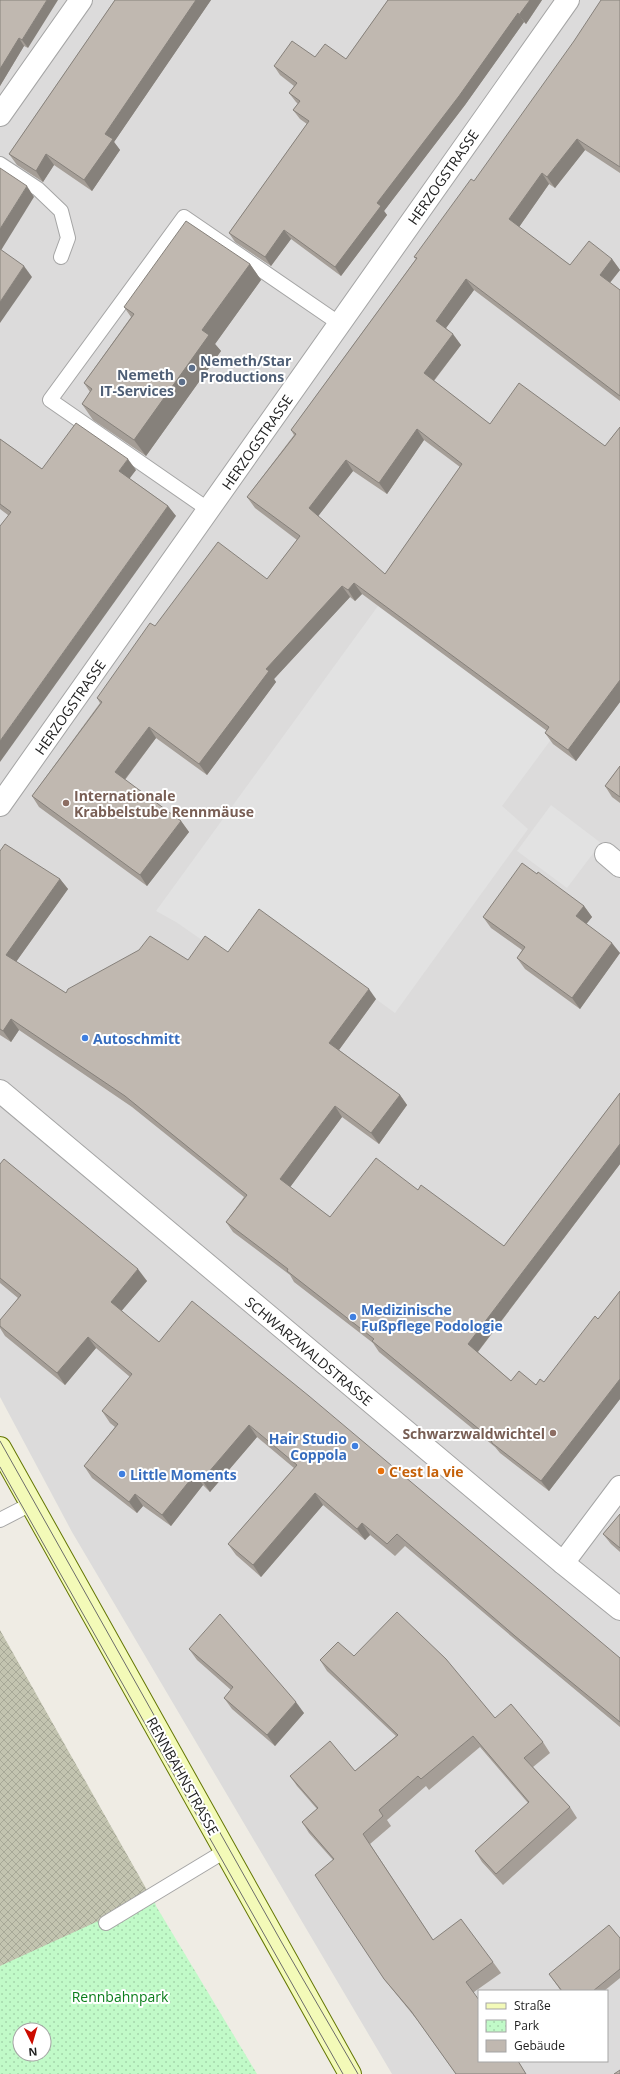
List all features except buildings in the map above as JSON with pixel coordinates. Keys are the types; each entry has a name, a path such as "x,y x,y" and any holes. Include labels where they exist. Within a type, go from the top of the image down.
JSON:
{"main road":[{"name":"RENNBAHNSTRASSE","path":"0,1448 350,2074"},
{"name":"RENNBAHNSTRASSE","path":"0,1457 16,1478"}],"street":[{"path":"0,115 81,0"},
{"name":"HERZOGSTRASSE","path":"0,805 568,0"},
{"name":"SCHWARZWALDSTRASSE","path":"0,1091 563,1563 620,1609"},
{"path":"563,1563 620,1486"}],"lane":[{"path":"0,164 38,189 61,211 68,238 61,257"},
{"path":"209,510 50,400 184,217 340,324"},
{"path":"0,1520 31,1504"},
{"path":"106,1923 225,1851"}],"shaded area":[{"path":"0,0 620,0 620,2074 392,2074 72,1532 0,1397"},
{"path":"378,606 519,710 620,646 502,806 528,829 395,1013 266,919 235,963 176,922 156,911"},
{"path":"551,805 601,843 567,888 517,851"},
{"path":"0,1630 156,1906 0,1968"}],"green space":[{"name":"Rennbahnpark","path":"153,1896 156,1906 257,2074 0,2074 0,1966"}],"tram line":[{"path":"0,1441 282,1943 358,2074"},
{"path":"0,1467 343,2074"}],"place":[{"name":"Nemeth/Star Productions","path":"192,368"},
{"name":"Nemeth IT-Services","path":"182,382"},
{"name":"Internationale Krabbelstube Rennmäuse","path":"66,803"},
{"name":"Autoschmitt","path":"85,1038"},
{"name":"Medizinische Fußpflege Podologie","path":"353,1317"},
{"name":"Schwarzwaldwichtel","path":"553,1433"},
{"name":"Hair Studio Coppola","path":"355,1446"},
{"name":"C'est la vie","path":"381,1471"},
{"name":"Little Moments","path":"122,1474"}]}
